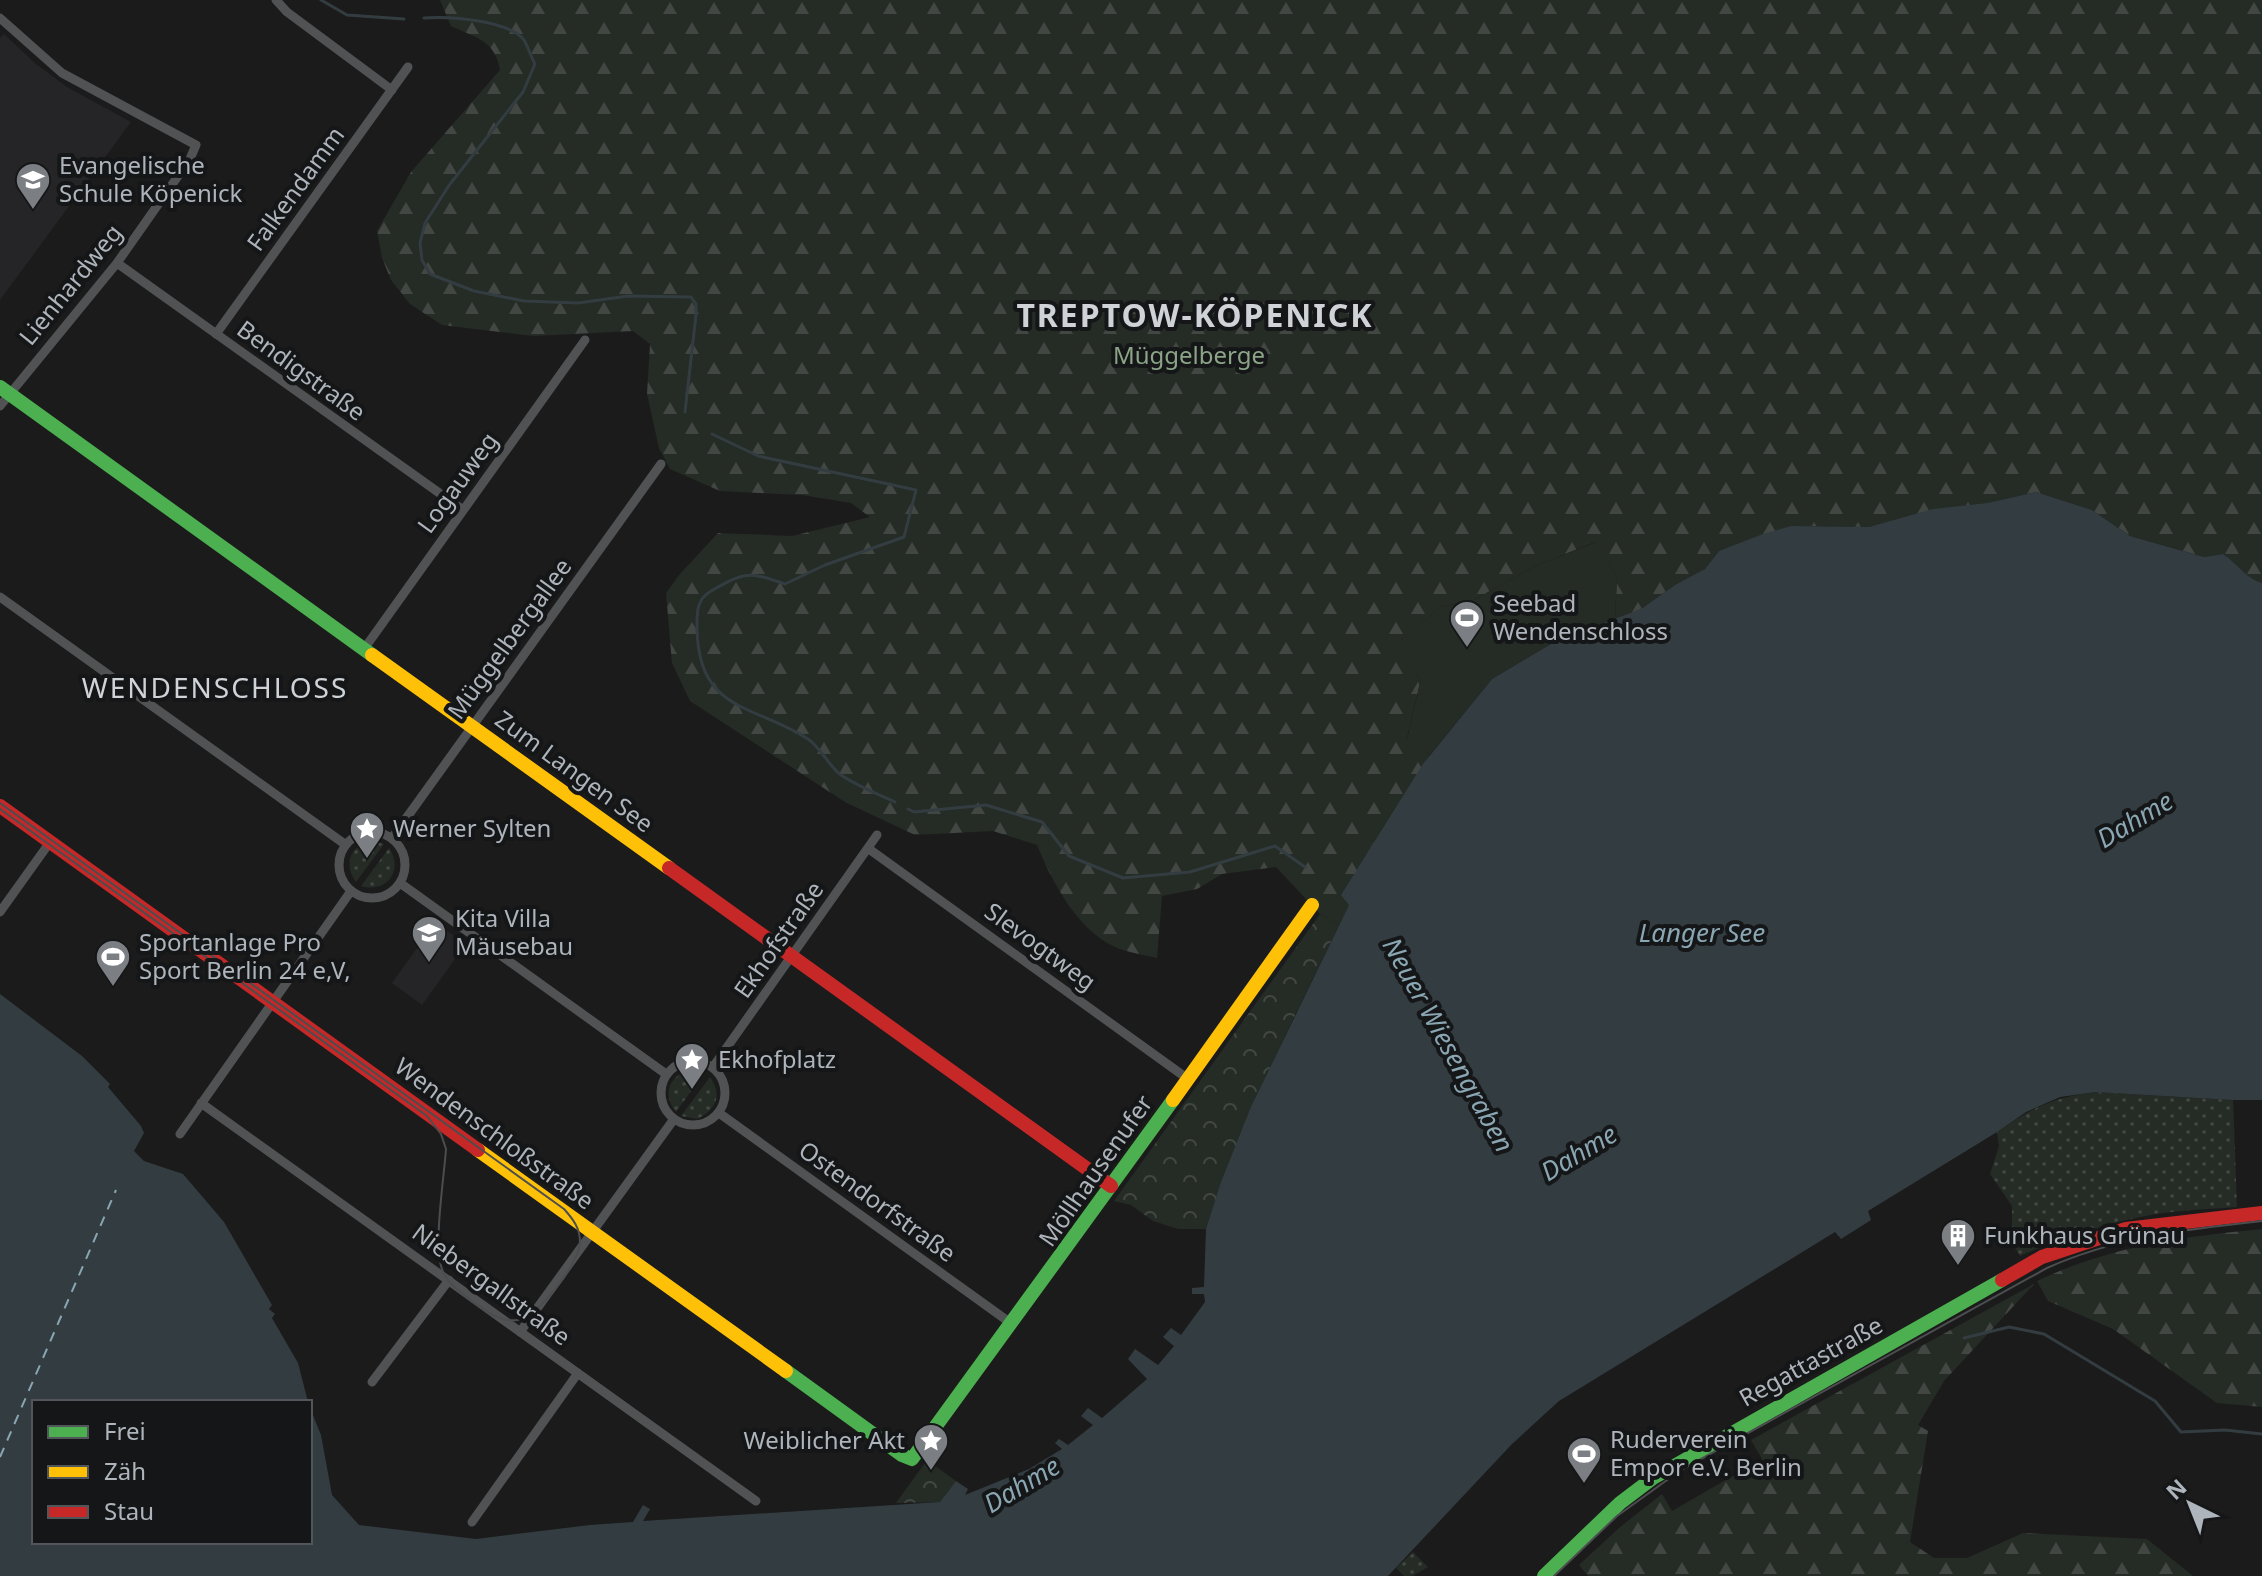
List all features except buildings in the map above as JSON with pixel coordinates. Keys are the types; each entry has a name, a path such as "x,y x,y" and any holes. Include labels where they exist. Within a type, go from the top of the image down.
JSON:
{"street":[{"path":"276,0 287,12 392,90"},
{"name":"Lienhardweg","path":"0,18 62,73 196,145 117,263 3,396"},
{"name":"Falkendamm","path":"216,334 408,67"},
{"name":"Bendigstraße","path":"117,263 463,510"},
{"name":"Logauweg","path":"364,649 585,340"},
{"name":"Zum Langen See","path":"3,396 472,726 1111,1186"},
{"name":"Müggelbergallee","path":"392,838 661,464"},
{"path":"0,597 346,845"},
{"name":"Wendenschloßstraße","path":"0,806 902,1455 912,1459"},
{"path":"367,832 392,838 401,848 405,862 400,883 386,895 377,898 351,891 339,864 346,845 367,832"},
{"name":"Ekhofstraße","path":"713,1067 877,835"},
{"path":"0,912 50,842"},
{"name":"Slevogtweg","path":"869,849 1188,1079"},
{"path":"400,883 666,1074"},
{"path":"180,1134 351,891"},
{"name":"Möllhausenufer","path":"912,1459 1312,905"},
{"path":"693,1060 713,1067 725,1083 726,1094 719,1113 703,1124 693,1125 674,1119 662,1103 662,1083 666,1074 674,1067 693,1060"},
{"name":"Niebergallstraße","path":"201,1103 756,1501"},
{"name":"Ostendorfstraße","path":"719,1113 1012,1324"},
{"path":"520,1332 674,1119"},
{"name":"Regattastraße","path":"1544,1576 1620,1503 1653,1478 2032,1262 2087,1240 2126,1229 2262,1213"},
{"path":"372,1382 449,1280"},
{"path":"472,1522 578,1373"}],"shaded area":[{"name":"Evangelische Schule Köpenick","path":"4,34 67,87 131,122 0,300 0,38"},
{"name":"Kita Villa Mäusebau","path":"435,923 466,944 422,1005 392,983"}],"green space":[{"name":"Müggelberge","path":"440,0 2262,0 2262,583 2223,554 2204,557 2130,536 2092,510 2036,492 1987,503 1933,510 1869,527 1791,526 1719,551 1705,569 1641,609 1615,620 1617,576 1595,542 1533,567 1474,600 1440,607 1391,650 1421,679 1407,738 1430,755 1339,925 1320,914 1276,867 1222,874 1197,889 1162,896 1157,958 1120,949 1105,942 1080,920 1059,891 1037,845 993,831 915,835 845,802 690,701 672,663 666,593 718,533 792,536 870,517 851,503 802,495 720,491 670,469 659,448 647,394 650,344 633,331 534,336 442,325 410,304 391,280 382,258 377,231 411,172 500,70 489,46 451,26"},
{"name":"Seebad Wendenschloss","path":"1596,542 1617,576 1615,620 1556,641 1492,679 1430,755 1407,739 1421,679 1390,650 1440,607 1474,600 1533,567"},
{"path":"371,841 384,844 356,882 350,869 351,857 358,847"},
{"path":"389,848 395,864 390,878 378,887 361,886"},
{"path":"1320,914 1339,925 1250,1112 1206,1229 1178,1229 1153,1221 1131,1205 1114,1201"},
{"path":"692,1069 705,1072 676,1112 669,1098 670,1086 678,1075"},
{"path":"710,1077 717,1096 713,1107 697,1119 681,1116"},
{"path":"2095,1092 2233,1100 2237,1207 2139,1217 2087,1231 2020,1256 2012,1243 2012,1206 1990,1174 1999,1146 1997,1132 2043,1105"},
{"path":"2262,1229 2262,1407 2217,1403 2113,1329 2048,1301 2037,1281 2119,1251"},
{"path":"2034,1284 1944,1381 1918,1425 1928,1431 1910,1542 1934,1558 1967,1558 2023,1533 2147,1539 2193,1576 1588,1576 1579,1565 1662,1494 1672,1511 1762,1459 1751,1440"},
{"path":"927,1460 956,1481 940,1502 896,1503"},
{"path":"1413,1552 1428,1567 1413,1576 1404,1576 1396,1568"}],"water":[{"name":"Langer See","path":"2036,492 2092,510 2130,536 2204,557 2223,554 2262,583 2262,1100 2095,1092 2060,1097 2026,1112 1868,1211 1871,1220 1841,1239 1835,1232 1559,1401 1512,1444 1388,1576 0,1576 0,994 82,1056 110,1084 108,1087 144,1133 134,1151 144,1161 183,1174 224,1222 272,1305 269,1309 275,1314 272,1318 298,1363 307,1400 32,1400 32,1544 312,1544 312,1413 321,1435 332,1495 359,1525 476,1539 633,1522 643,1505 650,1509 643,1521 940,1502 956,1481 968,1489 965,1495 1029,1469 1062,1449 1055,1443 1059,1439 1068,1445 1093,1425 1081,1416 1088,1408 1102,1418 1147,1379 1128,1359 1135,1349 1158,1365 1174,1346 1163,1337 1171,1328 1181,1335 1205,1302 1204,1294 1192,1294 1192,1288 1204,1287 1206,1229 1221,1182 1251,1107 1349,905 1341,895 1423,764 1492,679 1556,641 1641,609 1705,569 1719,551 1763,534 1791,526 1869,527 1933,509 1987,503"}],"waterway":[{"path":"321,0 347,15 404,19"},
{"path":"424,18 462,19 505,28 524,40 535,64 523,92 450,184 425,223 420,243 422,260 430,274 474,291 524,301 578,303 628,296 691,297 696,304 696,315 685,412"},
{"path":"712,434 758,456 916,490 904,537 825,565 785,584 754,575 731,580 706,595 698,607 697,617 700,655 707,676 718,691 732,702 808,739 841,775 895,802"},
{"path":"908,809 914,812 986,805 1042,822 1069,856 1123,878 1190,872 1275,846 1305,867"},
{"path":"1964,1338 2009,1327 2044,1334 2155,1401 2181,1432 2225,1430 2262,1434"}],"ferry route":[{"path":"0,1457 116,1190"}],"tram line":[{"path":"0,803 564,1209 579,1232 580,1242 566,1275 546,1300 526,1317 517,1320 499,1318 473,1302 446,1277 439,1255 446,1149 441,1134 427,1116 0,809"},
{"path":"1554,1576 1617,1516 1681,1470 2047,1268 2126,1242 2180,1231 2262,1221"}],"traffic: fast":[{"path":"0,387 372,655"},
{"path":"786,1371 902,1455 912,1459 1173,1100"},
{"path":"1544,1576 1620,1503 1653,1478 2002,1280"}],"traffic: slow":[{"path":"372,655 669,868"},
{"path":"1173,1100 1312,905"},
{"path":"478,1150 786,1371"}],"traffic: jam":[{"path":"0,806 478,1150"},
{"path":"669,868 1111,1186"},
{"path":"2002,1280 2042,1257 2126,1229 2262,1213"}],"place":[{"name":"Evangelische Schule Köpenick","path":"33,211"},
{"name":"Seebad Wendenschloss","path":"1467,649"},
{"name":"Werner Sylten","path":"367,860"},
{"name":"Kita Villa Mäusebau","path":"429,964"},
{"name":"Sportanlage Pro Sport Berlin 24 e,V,","path":"113,988"},
{"name":"Ekhofplatz","path":"692,1091"},
{"name":"Funkhaus Grünau","path":"1958,1267"},
{"name":"Weiblicher Akt","path":"931,1472"},
{"name":"Ruderverein Empor e.V. Berlin","path":"1584,1485"}],"district":[{"name":"TREPTOW-KÖPENICK","path":"1195,316"},
{"name":"WENDENSCHLOSS","path":"215,688"}],"water label":[{"name":"Dahme","path":"2135,820"},
{"name":"Neuer Wiesengraben","path":"1448,1045"},
{"name":"Dahme","path":"1579,1153"},
{"name":"Dahme","path":"1022,1485"}]}
